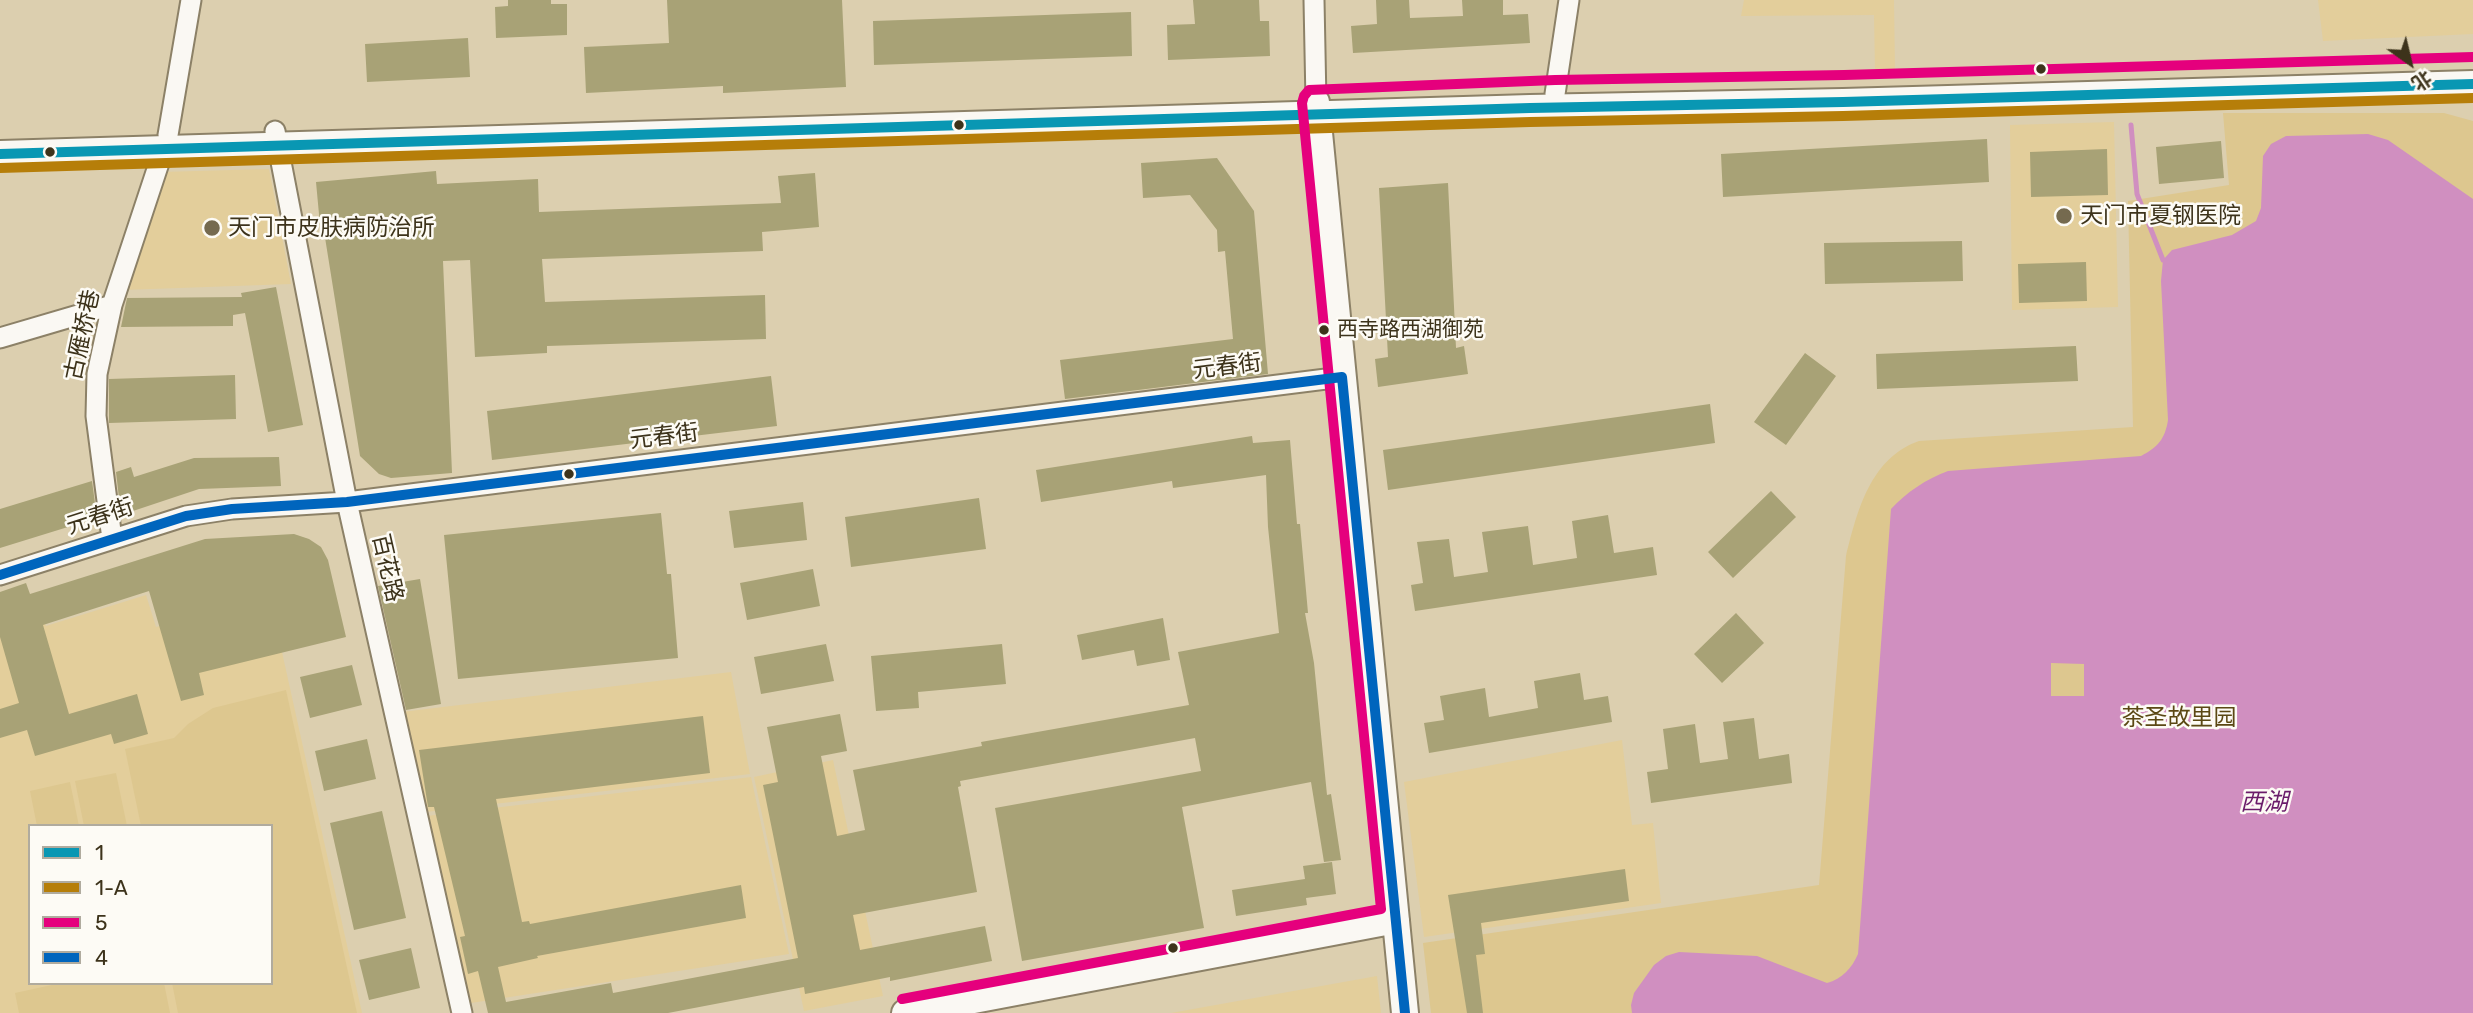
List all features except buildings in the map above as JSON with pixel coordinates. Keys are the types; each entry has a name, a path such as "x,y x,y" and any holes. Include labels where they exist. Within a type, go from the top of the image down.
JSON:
{"main road":[{"path":"1316,108 1555,94 1844,89 2473,71"},
{"path":"0,140 166,141 1316,108 2473,85"},
{"path":"1316,108 1405,1013"},
{"path":"0,154 166,141"},
{"path":"905,1013 1396,920"}],"street":[{"name":"古雁桥巷","path":"112,539 95,390 112,304 166,141 191,0"},
{"path":"1314,0 1316,108"},
{"path":"1555,94 1569,0"},
{"name":"百花路","path":"277,138 347,502 462,1013"},
{"path":"0,338 112,304"},
{"name":"元春街","path":"0,575 207,512 347,502 1342,377"}],"shaded area":[{"path":"1744,0 1894,0 1895,71 1875,71 1874,15 1741,16"},
{"path":"2318,0 2473,0 2473,34 2323,41"},
{"name":"天门市夏钢医院","path":"2114,122 2118,307 2012,310 2010,125"},
{"name":"天门市皮肤病防治所","path":"269,169 291,284 123,290 161,172"},
{"path":"146,595 156,627 270,598 362,1013 0,1013 0,628 41,615 46,626"},
{"path":"731,672 750,774 426,812 402,712"},
{"path":"1622,740 1632,825 1653,823 1661,903 1424,937 1404,782"},
{"path":"833,760 883,996 804,1011 754,777"},
{"path":"751,777 789,954 471,1003 427,816"},
{"path":"1377,976 1381,1013 1171,1013"}],"green space":[{"name":"西湖","path":"2223,113 2444,113 2473,121 2473,1013 1431,1013 1423,943 1819,885 1846,556 1868,488 1888,460 1919,441 2133,427 2128,201 2229,185"},
{"path":"286,690 357,1013 178,1013 172,985 273,985 273,824 141,824 125,749 174,738 188,724 213,708"},
{"path":"116,773 127,824 84,824 75,781"},
{"path":"70,782 79,824 37,824 30,791"},
{"path":"52,985 164,985 170,1013 19,1013 15,993"}],"water":[{"name":"西湖","path":"2368,134 2388,140 2473,199 2473,1013 1632,1013 1634,993 1654,965 1666,956 1679,952 1757,956 1827,983 1842,976 1850,968 1858,954 1891,509 1917,487 1948,471 2141,456 2156,446 2163,437 2168,420 2161,281 2163,260 2172,250 2232,235 2256,221 2261,208 2263,156 2271,144 2286,136","holes":["2051,663 2084,664 2084,696 2051,696"]}],"waterway":[{"path":"2131,125 2137,194 2163,260"}],"transit line":[{"name":"5","path":"902,999 1381,909 1302,103 1309,90 1555,80 1844,75 2473,57"},
{"name":"1","path":"0,154 1530,108 2473,84"},
{"name":"1-A","path":"0,168 1530,122 2473,98"},
{"name":"4","path":"0,575 186,516 232,509 347,502 1342,377 1405,1013"}],"place":[{"name":"天门市夏钢医院","path":"2064,216"},
{"name":"天门市皮肤病防治所","path":"212,228"},
{"name":"西寺路西湖御苑","path":"1324,330"}],"park label":[{"name":"茶圣故里园","path":"2179,718"}]}
